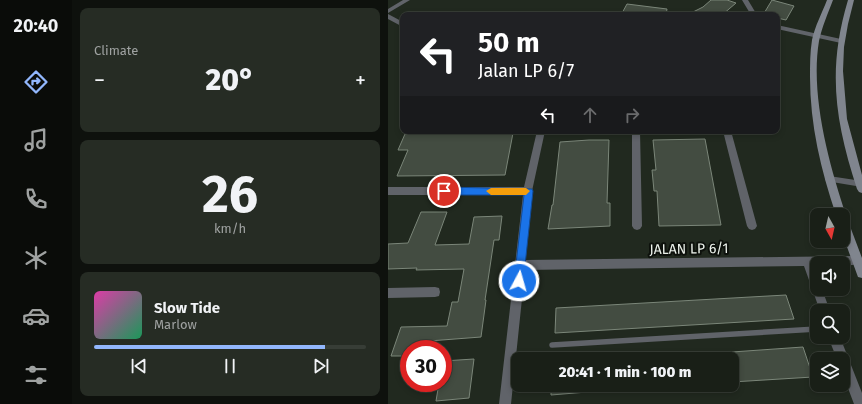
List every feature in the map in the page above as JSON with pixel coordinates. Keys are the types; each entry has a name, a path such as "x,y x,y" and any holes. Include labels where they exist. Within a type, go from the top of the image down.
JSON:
{"main road":[{"path":"830,0 817,35 814,56 813,95 820,141 829,179 839,208"},
{"path":"851,0 844,22 841,41 839,101 848,142 861,186"},
{"path":"850,241 862,273"}],"street":[{"path":"388,11 407,0"},
{"path":"745,0 752,12"},
{"path":"388,16 400,23"},
{"path":"780,28 841,41"},
{"path":"505,404 528,191 540,134"},
{"path":"636,134 637,226"},
{"path":"728,134 752,226"},
{"path":"829,179 861,186"},
{"path":"388,191 528,191"},
{"name":"JALAN LP 6/1","path":"521,265 857,261"},
{"path":"807,262 822,304"},
{"path":"388,293 435,292"},
{"path":"850,378 860,404"}],"lane":[{"path":"552,346 810,329"}],"building":[{"path":"711,0 727,0 736,3 726,12 693,12 703,7"},
{"path":"772,0 794,6 786,20 780,19 780,12 765,12"},
{"path":"627,4 667,9 666,12 623,12"},
{"path":"405,134 513,134 505,175 397,176 408,150 398,150"},
{"path":"705,139 721,225 659,226 657,191 654,191 652,170 656,170 653,140"},
{"path":"609,140 607,203 610,203 610,226 548,229 553,205 560,142"},
{"path":"421,212 447,212 435,245 469,244 474,217 502,216 499,240 494,240 481,337 442,340 400,340 400,356 391,356 401,327 447,326 452,302 458,302 464,269 388,269 388,244 408,243"},
{"path":"786,295 794,319 555,333 556,308"},
{"path":"803,347 810,368 810,377 739,382 739,352 732,352"},
{"path":"474,359 469,398 436,401 438,392 452,392 452,360"},
{"path":"551,392 587,392 551,395"}],"slow traffic":[{"path":"491,191 526,191"}],"route":[{"path":"444,191 528,191 519,281"}]}
